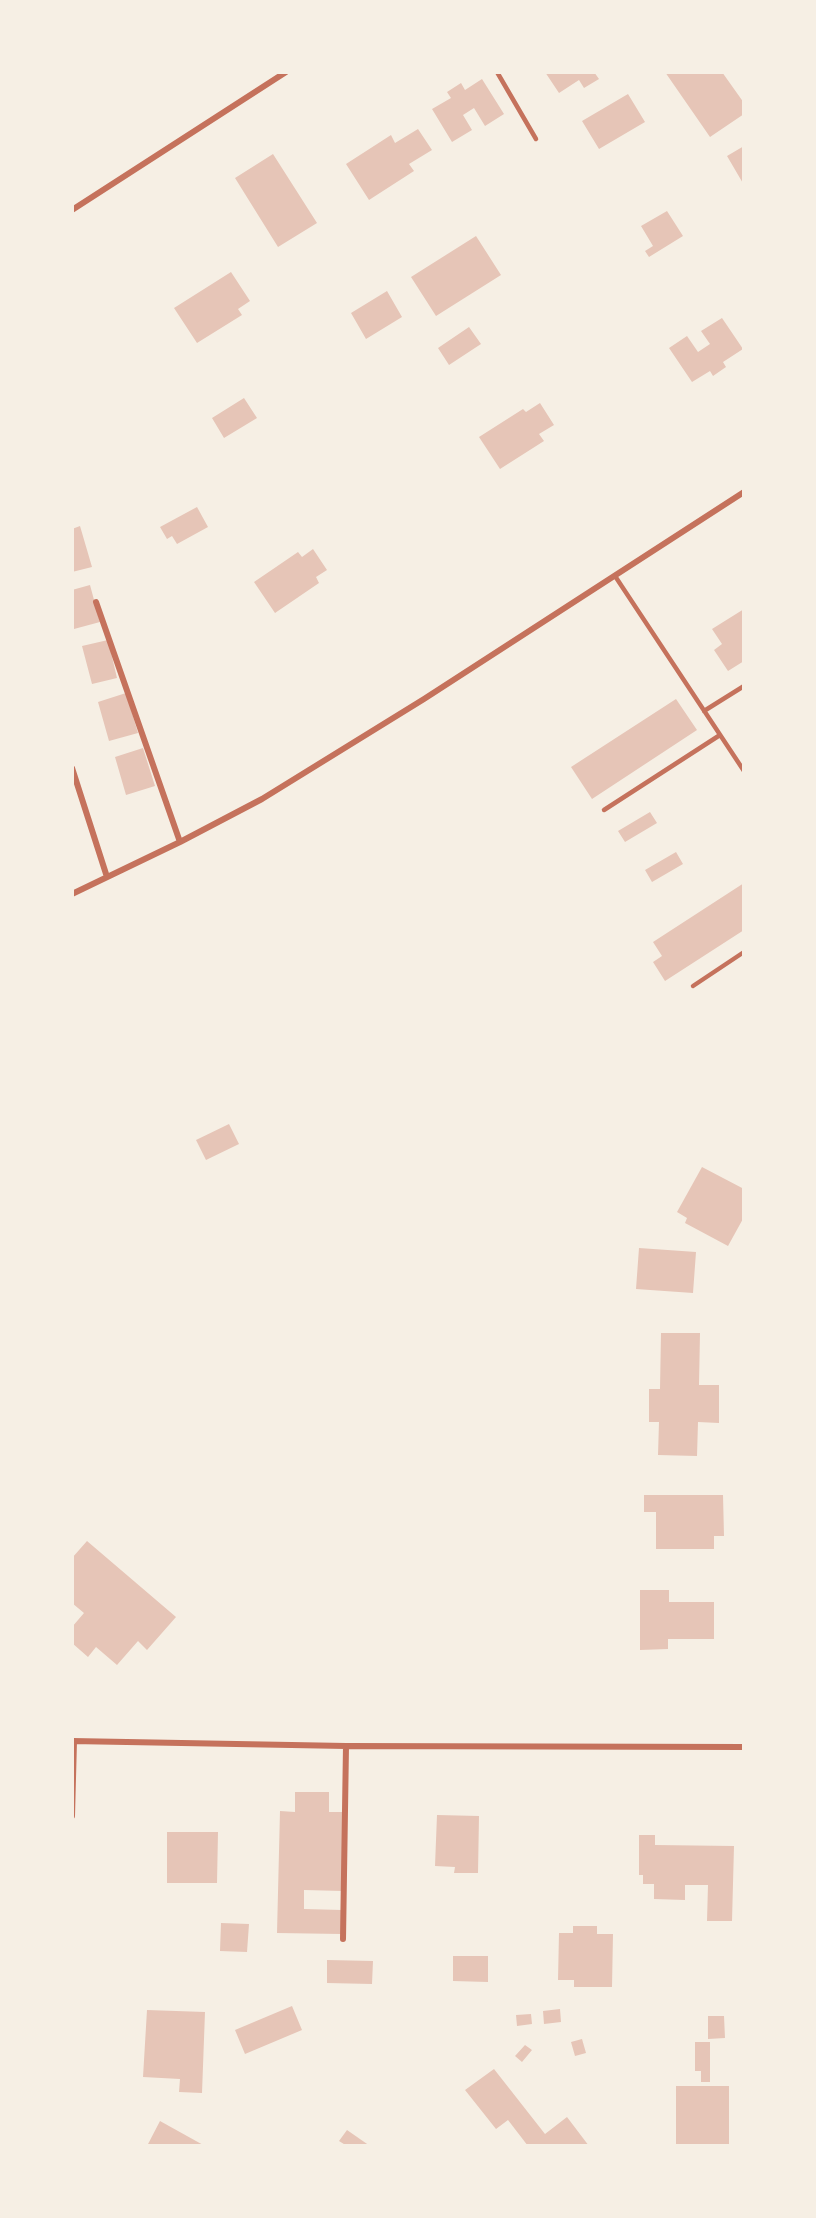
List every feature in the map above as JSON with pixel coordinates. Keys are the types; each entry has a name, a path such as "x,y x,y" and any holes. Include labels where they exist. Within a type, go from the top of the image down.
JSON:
{"street":[{"path":"72,210 285,72"},
{"path":"72,894 262,799 744,492"},
{"path":"96,603 180,842"},
{"path":"72,768 107,877"},
{"path":"72,1816 73,1741 346,1746 744,1748"},
{"path":"343,1940 346,1746"}],"lane":[{"path":"497,72 536,139"},
{"path":"615,576 744,771"},
{"path":"704,711 744,686"},
{"path":"604,810 720,735"},
{"path":"693,986 744,952"}],"building":[{"path":"545,72 594,72 599,79 584,88 579,80 559,93"},
{"path":"665,72 722,72 744,103 744,114 710,137"},
{"path":"482,79 504,114 485,126 474,108 463,115 472,130 452,142 432,109 451,98 447,92 461,83 465,90"},
{"path":"628,94 645,122 599,149 582,121"},
{"path":"418,129 432,150 409,164 414,171 369,200 346,164 391,135 395,143"},
{"path":"744,146 744,185 727,156"},
{"path":"273,154 317,223 278,247 235,178"},
{"path":"667,211 683,236 649,257 645,251 653,246 641,226"},
{"path":"476,236 501,275 436,316 411,277"},
{"path":"231,272 250,301 238,309 242,315 197,343 174,308"},
{"path":"387,291 402,317 366,339 351,313"},
{"path":"722,318 743,349 723,362 726,367 713,376 710,371 692,382 669,348 687,336 698,352 710,344 701,331"},
{"path":"469,327 481,344 449,365 438,348"},
{"path":"244,398 257,418 224,438 212,418"},
{"path":"540,403 554,425 539,434 544,441 500,469 479,437 523,409 526,412"},
{"path":"197,507 208,527 177,544 172,536 167,539 160,527"},
{"path":"80,526 92,567 72,572 72,529"},
{"path":"313,549 327,570 316,577 319,583 275,613 254,582 298,552 302,557"},
{"path":"90,585 100,622 74,629 72,590"},
{"path":"744,609 744,661 728,671 714,650 722,644 712,629"},
{"path":"108,640 117,678 92,684 82,646"},
{"path":"126,693 138,733 109,741 98,702"},
{"path":"676,699 697,730 592,799 571,767"},
{"path":"143,748 155,786 126,795 115,757"},
{"path":"650,812 657,823 625,842 618,831"},
{"path":"676,852 683,864 652,882 645,870"},
{"path":"744,883 744,930 665,981 653,962 662,956 653,942"},
{"path":"229,1124 239,1144 206,1160 196,1140"},
{"path":"702,1167 744,1189 744,1217 728,1246 685,1223 687,1218 677,1212"},
{"path":"639,1248 696,1252 693,1293 636,1289"},
{"path":"661,1333 700,1333 699,1385 719,1385 719,1423 698,1422 697,1456 658,1455 659,1422 649,1422 649,1389 660,1389"},
{"path":"644,1495 723,1495 724,1536 714,1536 714,1549 656,1549 656,1512 644,1512"},
{"path":"87,1541 176,1617 147,1650 138,1641 117,1665 96,1647 88,1657 72,1643 72,1627 84,1613 72,1603 72,1558"},
{"path":"640,1590 669,1590 669,1602 714,1602 714,1639 668,1639 668,1649 640,1650"},
{"path":"295,1792 329,1792 329,1812 345,1812 343,1891 304,1890 304,1909 342,1910 341,1934 277,1933 280,1811 295,1812"},
{"path":"437,1815 479,1816 478,1873 454,1873 455,1867 435,1866"},
{"path":"167,1832 218,1832 217,1883 167,1883"},
{"path":"639,1835 655,1835 655,1845 734,1846 732,1921 707,1921 708,1885 685,1885 685,1900 654,1899 654,1884 643,1884 643,1875 639,1875"},
{"path":"221,1923 249,1924 247,1952 220,1951"},
{"path":"573,1926 597,1926 597,1934 613,1934 612,1987 574,1987 574,1980 558,1980 559,1933 573,1933"},
{"path":"453,1956 488,1956 488,1982 453,1981"},
{"path":"327,1960 373,1961 372,1984 327,1983"},
{"path":"292,2006 302,2030 245,2054 235,2030"},
{"path":"560,2009 561,2022 544,2024 543,2011"},
{"path":"147,2010 205,2012 202,2093 179,2092 180,2079 143,2077"},
{"path":"531,2014 532,2024 517,2026 516,2015"},
{"path":"708,2016 724,2016 725,2038 708,2039"},
{"path":"582,2039 586,2053 575,2056 571,2042"},
{"path":"695,2042 710,2042 710,2082 701,2082 701,2071 695,2071"},
{"path":"525,2045 532,2050 522,2062 515,2056"},
{"path":"494,2069 545,2134 567,2117 589,2146 528,2146 508,2120 496,2129 465,2090"},
{"path":"676,2086 729,2086 729,2146 676,2146"},
{"path":"160,2121 205,2146 147,2146"},
{"path":"347,2130 370,2146 347,2146 339,2141"}]}
